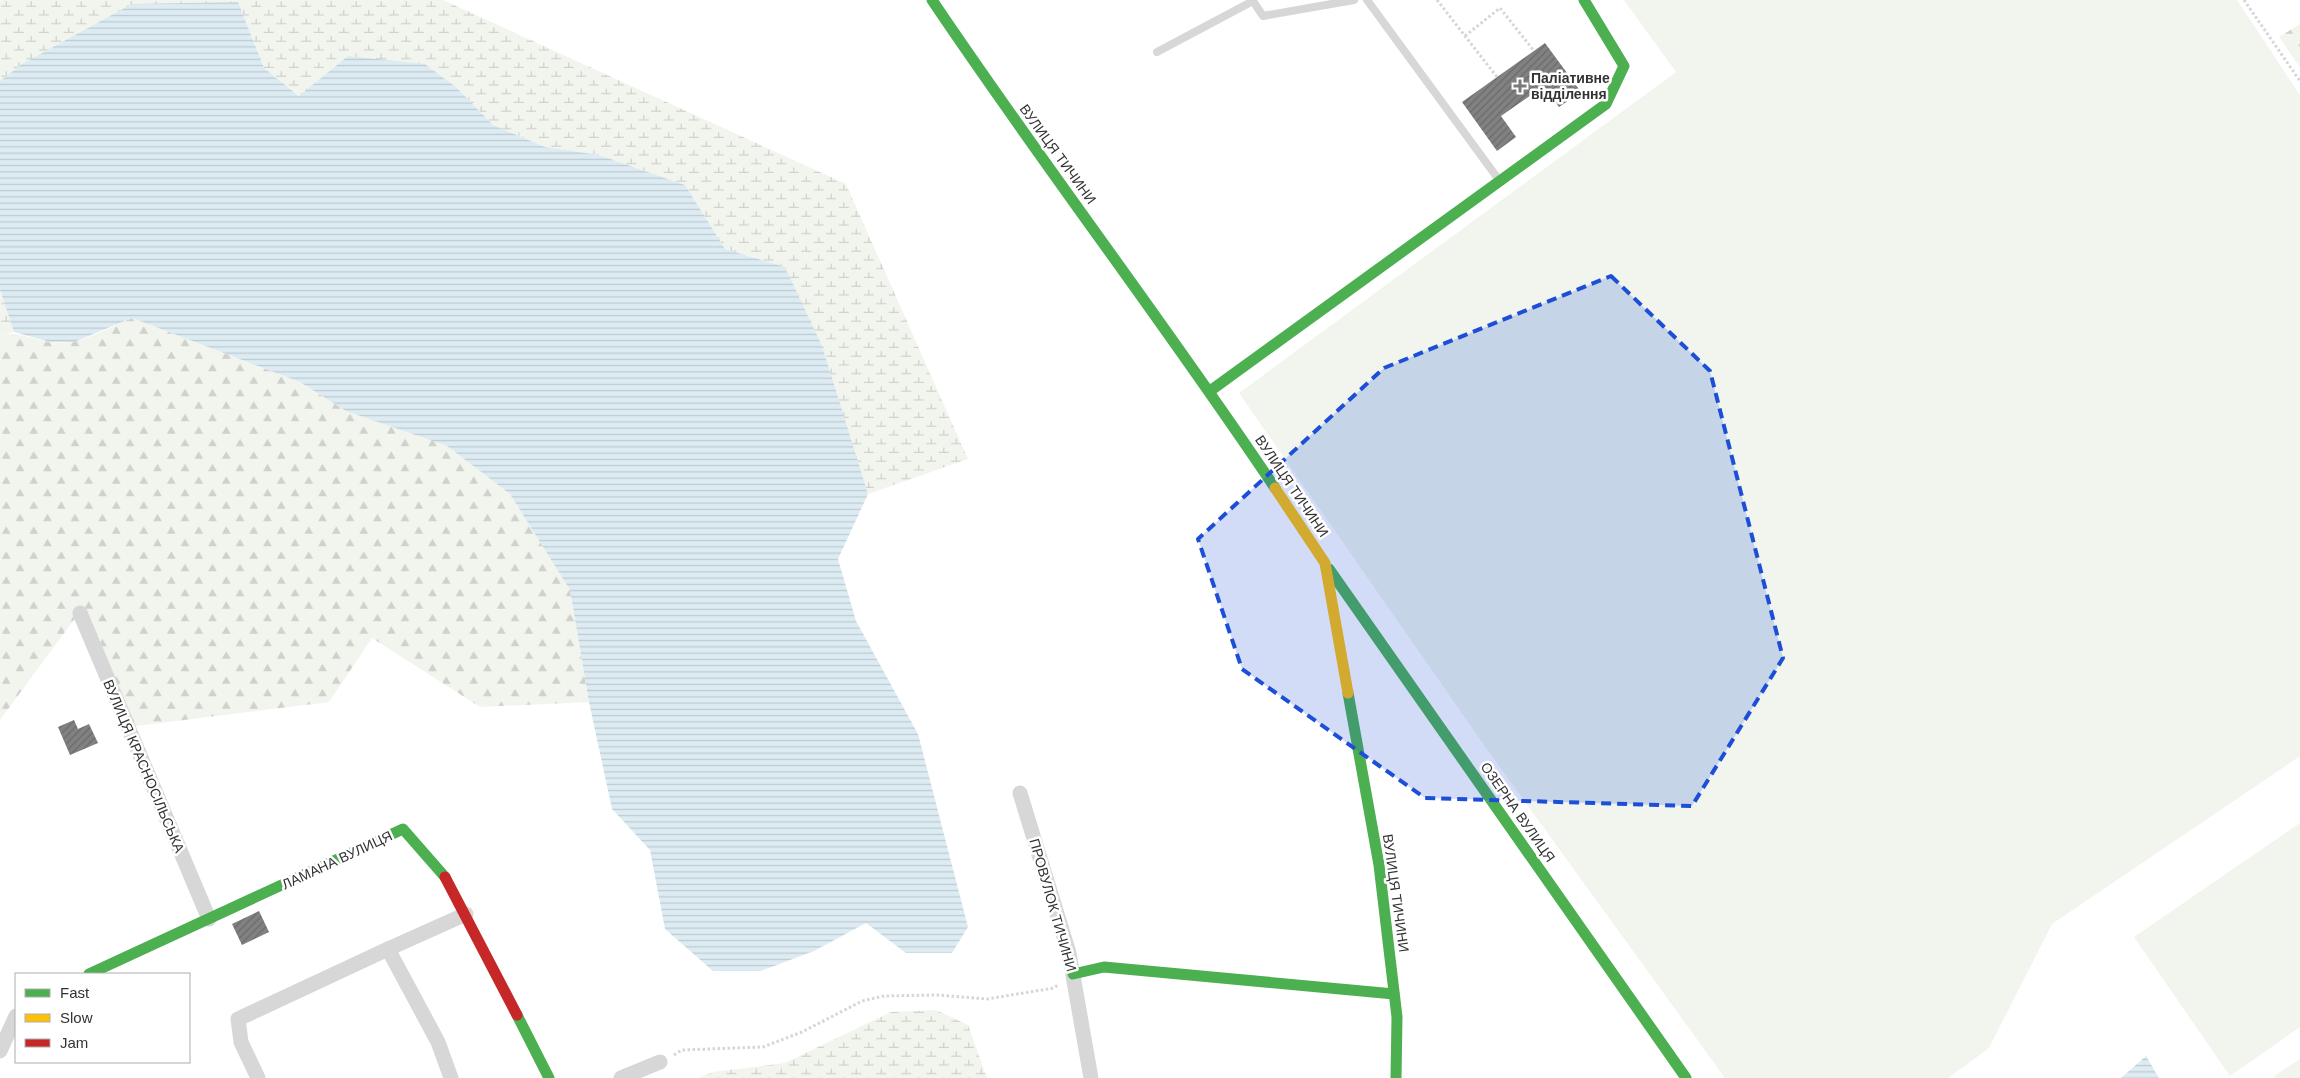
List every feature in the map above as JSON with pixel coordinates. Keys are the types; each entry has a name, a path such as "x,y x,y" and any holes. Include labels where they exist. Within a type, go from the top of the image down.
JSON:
{"street":[{"name":"ВУЛИЦЯ ТИЧИНИ","path":"932,0 995,94 1210,391 1325,563 1379,864 1397,1017 1396,1078"},
{"path":"1210,391 1606,104 1624,66 1584,0"},
{"name":"ОЗЕРНА ВУЛИЦЯ","path":"1325,563 1686,1078"},
{"name":"ВУЛИЦЯ КРАСНОСІЛЬСЬКА","path":"80,613 210,919"},
{"name":"ПРОВУЛОК ТИЧИНИ","path":"1020,793 1069,953 1091,1078"},
{"name":"ЛАМАНА ВУЛИЦЯ","path":"91,973 403,829 448,880 549,1078"},
{"path":"258,1078 240,1042 238,1019 466,914"},
{"path":"388,949 438,1042 451,1078"},
{"path":"1072,974 1104,967 1394,994"},
{"path":"0,1051 15,1018"},
{"path":"621,1078 660,1062"}],"lane":[{"path":"1157,52 1253,1 1263,16 1354,0"},
{"path":"1367,0 1500,182"}],"path":[{"path":"1437,0 1497,77"},
{"path":"2244,0 2300,81"},
{"path":"1465,36 1500,8 1534,51"},
{"path":"660,1062 682,1050 763,1047 802,1032 862,1002 884,996 937,995 987,999 1054,988 1072,974"}],"highlighted area":[{"path":"1611,276 1710,371 1783,658 1692,806 1425,798 1242,669 1198,539 1384,368"}],"green space":[{"path":"0,0 443,0 846,184 968,459 868,494 846,426 785,267 725,249 685,185 599,155 545,147 493,125 457,88 348,56 300,96 264,68 238,2 22,64 0,81"},
{"path":"1624,0 2237,0 2300,95 2300,756 2052,924 1989,1048 1948,1078 1725,1078 1486,748 1239,393 1676,72"},
{"path":"2300,24 2300,67 2279,37"},
{"path":"0,290 14,332 0,335"},
{"path":"132,318 300,382 346,411 447,446 510,494 570,590 589,702 480,707 372,638 329,702 128,727 79,613 0,720 0,335 20,335 61,343 92,336"},
{"path":"2300,823 2300,1027 2230,1076 2134,937"},
{"path":"936,1010 968,1025 987,1078 698,1078 713,1072 785,1063 891,1012"},
{"path":"2300,1059 2300,1078 2276,1078 2274,1076"}],"shaded area":[{"path":"238,2 264,68 299,96 348,56 425,64 457,88 493,125 545,147 599,155 685,185 725,249 785,267 822,346 868,494 838,559 856,621 918,734 968,927 952,953 906,953 866,923 814,951 761,971 713,971 665,929 650,850 612,809 589,702 570,590 510,494 447,446 346,411 300,382 132,318 74,342 50,342 14,332 0,290 0,81 22,64 132,4"},
{"path":"2146,1056 2159,1078 2121,1078"}],"building":[{"path":"1545,43 1581,92 1559,107 1544,86 1501,116 1516,137 1497,151 1462,102"},
{"path":"74,720 78,729 89,724 98,743 70,755 58,727"},
{"path":"259,911 269,932 242,945 232,924"}],"traffic: fast":[{"path":"932,0 1275,488"},
{"path":"1210,391 1606,104 1624,66 1584,0"},
{"path":"1329,569 1686,1078"},
{"path":"1348,693 1379,865 1397,1017 1396,1078"},
{"path":"91,973 403,829 445,877"},
{"path":"1073,974 1104,967 1394,994"},
{"path":"517,1015 549,1078"}],"traffic: slow":[{"path":"1275,488 1325,563 1348,693"}],"traffic: jam":[{"path":"445,877 517,1015"}],"place":[{"name":"Паліативне відділення","path":"1520,86"}]}
